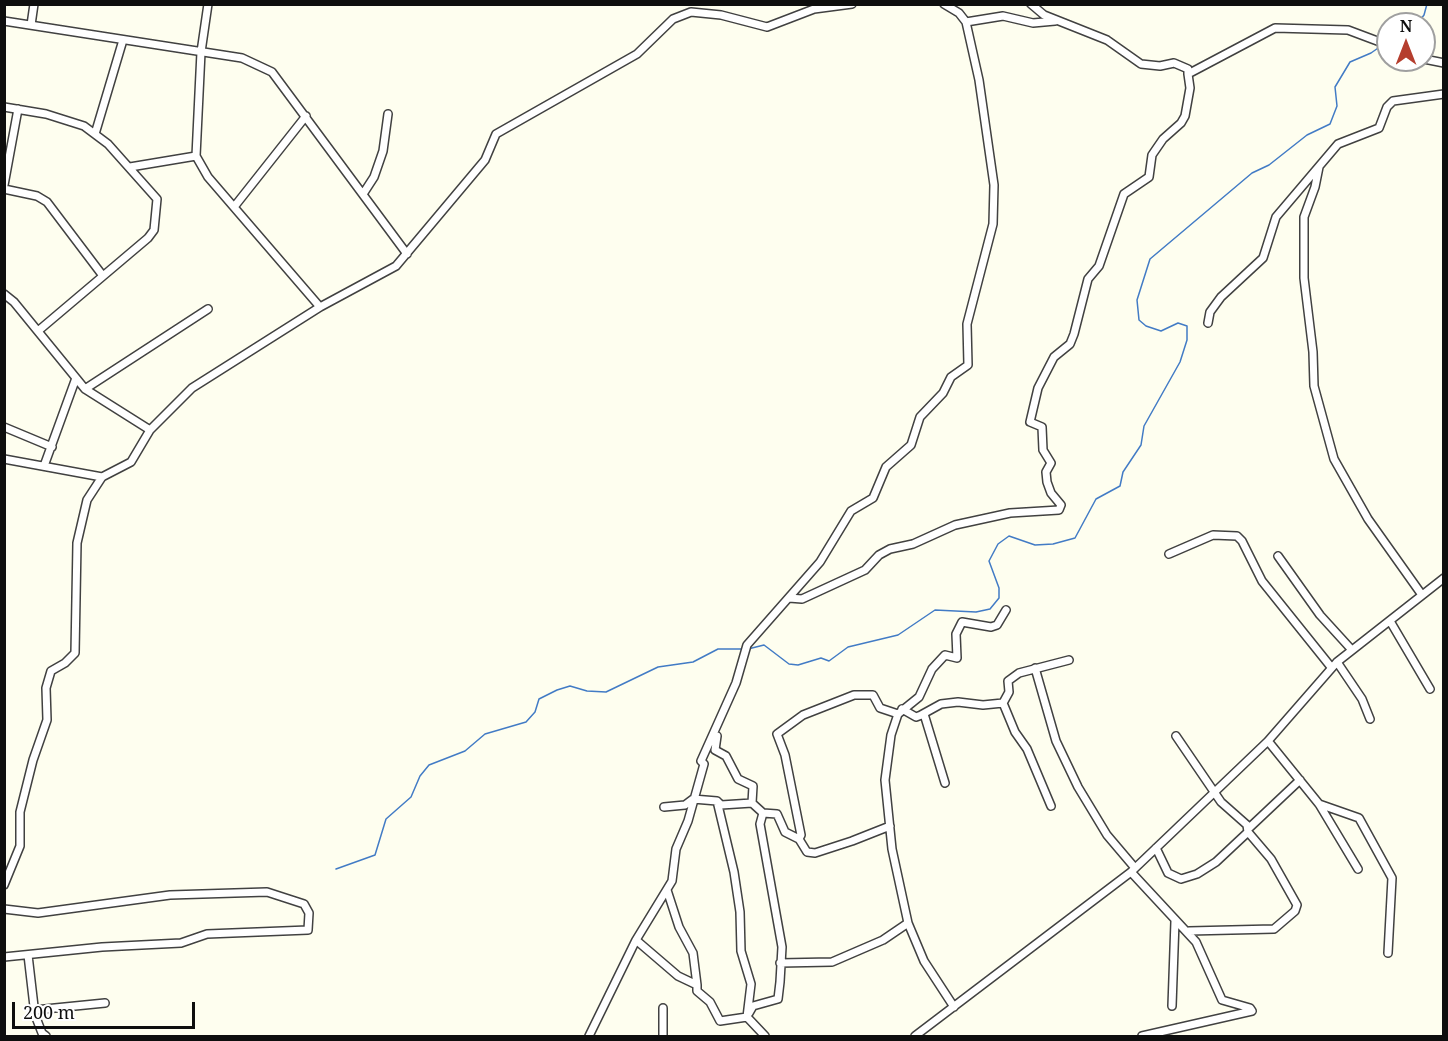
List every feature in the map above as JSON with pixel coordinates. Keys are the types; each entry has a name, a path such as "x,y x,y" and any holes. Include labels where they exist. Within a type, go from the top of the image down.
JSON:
{"street":[{"path":"31,25 34,4"},
{"path":"208,4 201,52 196,156 208,177 320,307"},
{"path":"4,885 20,846 20,812 33,760 47,720 46,688 51,671 65,663 75,653 77,543 87,500 102,477 131,462 150,430 192,388 320,307 384,273 407,254 485,160 496,134 637,54 673,18 691,12 721,15 767,27 808,11 852,4"},
{"path":"589,1036 636,940 672,881 676,849 688,821 704,764 701,761 736,683 747,645 820,561 851,511 873,498 886,467 911,445 920,417 943,393 951,377 968,365 967,324 993,224 994,185 979,80 966,22 958,9 944,4"},
{"path":"789,598 802,599 866,570 879,555 890,549 913,544 955,525 1010,513 1059,510 1060,505 1051,493 1047,482 1046,472 1051,463 1043,450 1042,427 1030,422 1038,388 1054,357 1070,344 1088,279 1099,266 1124,194 1149,177 1152,155 1163,138 1181,123 1185,116 1190,88 1188,69 1174,63 1161,66 1141,64 1107,40 1056,21 1031,4"},
{"path":"966,22 1003,16 1033,23 1056,21"},
{"path":"4,21 242,58 272,72 407,254"},
{"path":"1188,74 1275,28 1348,30 1376,40"},
{"path":"95,134 123,40"},
{"path":"1208,323 1210,312 1221,297 1263,258 1276,216 1338,144 1379,128 1387,107 1393,102 1443,94"},
{"path":"4,107 46,114 84,126 108,144 157,199 154,230 38,331"},
{"path":"18,109 4,187 37,196 47,202 103,276"},
{"path":"363,194 374,177 383,151 388,114"},
{"path":"234,207 306,116"},
{"path":"130,167 196,156"},
{"path":"1319,167 1304,217 1304,278 1313,352 1314,386 1334,459 1368,519 1422,594"},
{"path":"4,294 38,331 85,389 150,430"},
{"path":"85,389 208,309"},
{"path":"44,466 76,378"},
{"path":"4,427 52,447"},
{"path":"4,459 102,477"},
{"path":"1169,554 1213,535 1237,536 1270,592 1301,633 1334,664 1362,699 1370,719"},
{"path":"1278,556 1320,615 1351,649"},
{"path":"915,1036 1133,870 1268,741 1334,664 1443,578"},
{"path":"954,1007 924,961 908,923 890,826 885,780 891,735 900,711 919,697 932,669 945,655 957,658 956,634 962,622 991,627 997,625 1006,610"},
{"path":"1390,621 1430,689"},
{"path":"1002,703 1009,692 1008,681 1019,673 1069,660"},
{"path":"1035,668 1056,741 1078,787 1107,835 1175,921 1189,931 1222,1000 1250,1008 1252,1011 1142,1036"},
{"path":"799,839 801,835 785,755 777,734 803,715 854,695 873,695 880,708 900,711 916,717 924,714 945,783"},
{"path":"916,717 941,704 1002,703"},
{"path":"1002,703 1015,732 1027,749 1051,806"},
{"path":"721,714 714,742 715,750 726,756 738,779 753,786 752,802 763,813 777,814 785,832 799,839 807,852 815,853 890,826"},
{"path":"1176,736 1215,792 1271,859 1296,905 1295,911 1274,929 1189,931"},
{"path":"1268,741 1319,804 1358,869"},
{"path":"1156,848 1168,873 1181,879 1197,874 1216,862 1300,780"},
{"path":"663,807 685,805 693,800 717,801 721,805 752,802"},
{"path":"717,801 734,872 740,912 741,951 751,984 747,1017"},
{"path":"1319,804 1359,818 1392,878 1388,953"},
{"path":"747,1017 753,1006 778,999 782,947 760,824 763,813"},
{"path":"667,890 679,927 693,953 697,991 710,1002 720,1021 747,1017"},
{"path":"4,909 38,913 170,895 267,892 304,904 309,913 308,930 207,934 181,943 4,957"},
{"path":"1172,1006 1175,921"},
{"path":"780,963 832,962 883,940 908,923"},
{"path":"636,940 678,976 698,985"},
{"path":"28,955 35,1010 40,1027 46,1036"},
{"path":"35,1010 105,1003"},
{"path":"663,1008 663,1036"},
{"path":"747,1017 765,1036"},
{"path":"35,1036 40,1027"}],"waterway":[{"path":"1425,12 1427,4"},
{"path":"748,649 764,645 789,664 798,665 821,658 829,661 848,647 898,635 935,610 976,612 990,609 999,598 999,588 989,561 998,544 1009,536 1035,545 1053,544 1075,538 1096,499 1120,486 1123,472 1141,445 1144,426 1180,362 1187,340 1187,326 1178,323 1161,331 1146,326 1139,320 1137,300 1150,259 1252,173 1269,165 1307,135 1330,124 1337,106 1335,87 1350,62 1376,50"},
{"path":"336,869 375,855 386,819 411,797 420,776 429,765 465,751 485,734 526,722 535,712 539,699 570,686 587,691 606,692 658,667 693,662 718,649 743,649"}]}
